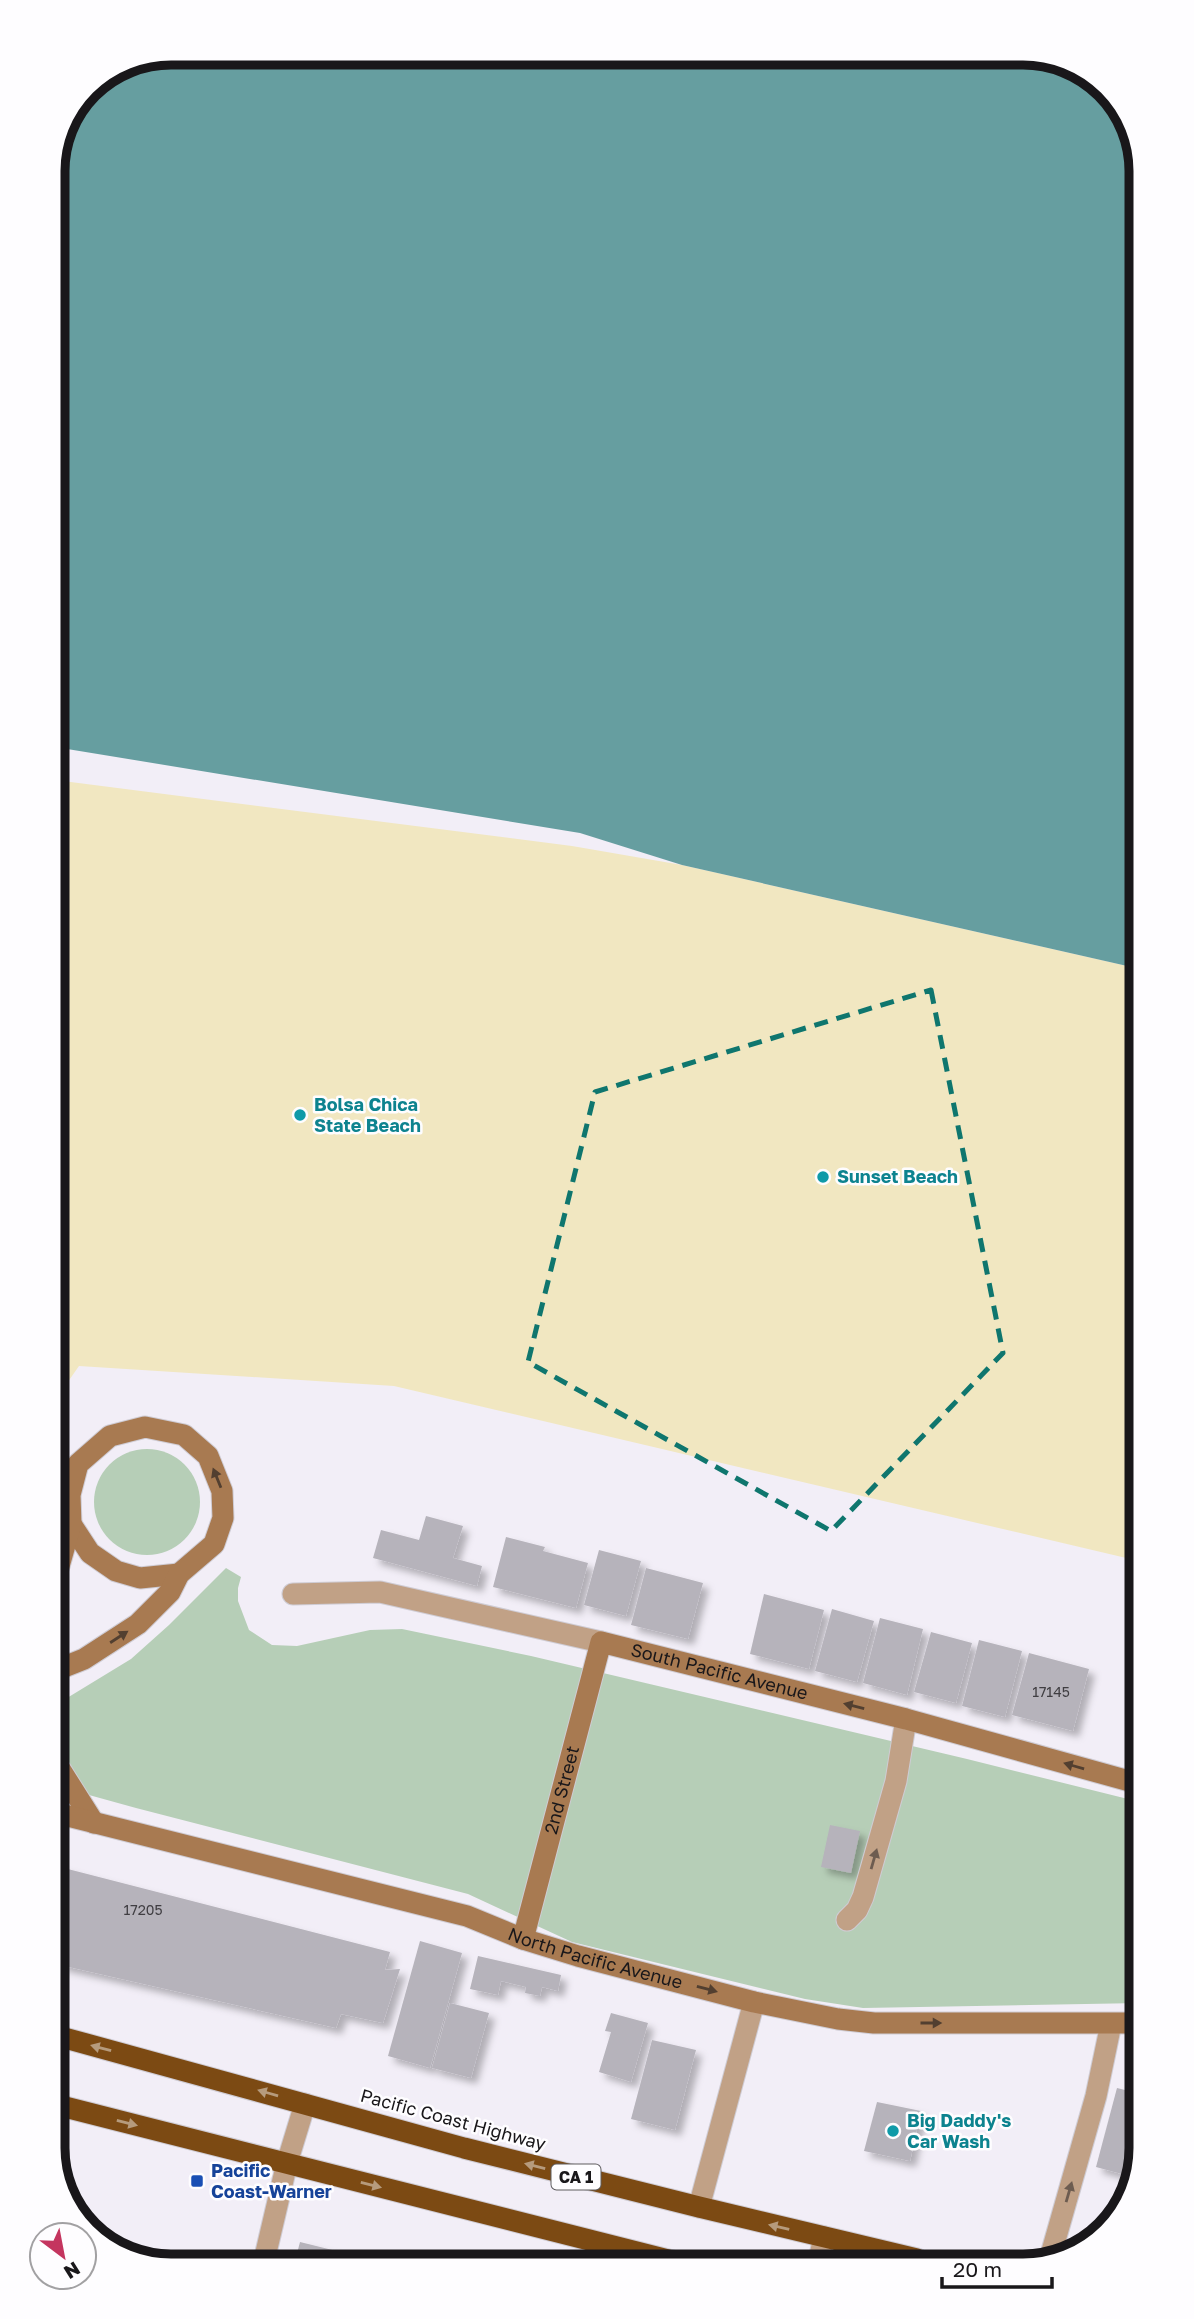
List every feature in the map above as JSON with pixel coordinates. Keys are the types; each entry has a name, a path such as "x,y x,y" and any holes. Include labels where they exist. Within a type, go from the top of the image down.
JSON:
{"highway":[{"name":"Pacific Coast Highway","path":"65,2038 464,2148 896,2254"},
{"path":"65,2107 645,2254"}],"street":[{"path":"65,1545 71,1524 70,1495 79,1464 110,1436 145,1427 184,1435 208,1456 222,1491 223,1518 214,1544 179,1574 170,1592 138,1624 84,1659 65,1667"},
{"path":"71,1524 90,1553 116,1571 140,1578 179,1574"},
{"name":"South Pacific Avenue","path":"293,1594 380,1592 601,1642 906,1719 1129,1781"},
{"name":"2nd Street","path":"523,1939 601,1642"},
{"path":"847,1920 857,1910 863,1896 896,1781 906,1719"},
{"path":"65,1777 94,1823"},
{"name":"North Pacific Avenue","path":"65,1815 467,1916 523,1939 754,2002 838,2020 874,2023 1129,2023"},
{"path":"699,2207 754,2002"},
{"path":"1052,2249 1096,2096 1111,2024"},
{"path":"266,2254 287,2163 306,2104"},
{"path":"820,2254 824,2237"}],"highlighted area":[{"path":"931,990 1003,1353 831,1531 528,1362 595,1092"}],"green space":[{"path":"147,1449 167,1453 185,1464 196,1482 200,1502 196,1522 185,1540 167,1551 147,1555 127,1551 109,1540 98,1522 94,1502 98,1482 109,1464 127,1453"},
{"path":"226,1568 241,1577 238,1601 249,1630 272,1645 297,1646 370,1630 402,1629 531,1656 1129,1799 1129,2003 863,2008 805,1999 572,1942 468,1894 89,1795 65,1782 67,1698 131,1659"}],"sand":[{"path":"65,781 572,846 682,865 1129,966 1129,1559 394,1386 79,1366 65,1386"}],"water":[{"path":"171,65 1030,65 1057,70 1088,87 1107,106 1121,130 1129,171 1129,966 682,865 580,833 65,749 65,164 68,144 87,106 112,83 130,73"}],"building":[{"path":"426,1516 463,1526 453,1558 482,1566 477,1586 373,1558 381,1530 419,1540"},
{"path":"506,1537 545,1547 543,1551 588,1563 576,1608 493,1587"},
{"path":"599,1550 641,1561 626,1616 584,1605"},
{"path":"646,1568 703,1583 688,1639 631,1625"},
{"path":"764,1594 824,1610 809,1669 750,1654"},
{"path":"832,1609 874,1621 857,1682 815,1671"},
{"path":"880,1618 923,1629 907,1695 863,1683"},
{"path":"931,1632 972,1643 956,1703 914,1692"},
{"path":"979,1640 1022,1651 1005,1717 962,1706"},
{"path":"1029,1653 1089,1669 1073,1731 1012,1715"},
{"path":"830,1825 860,1831 851,1873 821,1867"},
{"path":"65,1868 390,1952 385,1970 400,1969 383,2023 341,2014 336,2028 65,1966"},
{"path":"420,1941 462,1953 430,2068 388,2056"},
{"path":"478,1956 561,1975 558,1991 542,1987 540,1996 525,1993 526,1987 501,1981 498,1995 470,1989"},
{"path":"450,2003 489,2013 471,2078 432,2068"},
{"path":"611,2013 648,2023 631,2082 599,2072 611,2032 605,2031"},
{"path":"652,2040 696,2050 675,2130 631,2119"},
{"path":"1117,2088 1129,2091 1126,2175 1096,2167"},
{"name":"Big Daddy's Car Wash","path":"877,2102 921,2111 910,2161 864,2151"},
{"path":"300,2242 349,2254 297,2254"}],"place":[{"name":"Bolsa Chica State Beach","path":"300,1115"},
{"name":"Sunset Beach","path":"823,1177"},
{"name":"Big Daddy's Car Wash","path":"893,2131"},
{"name":"Pacific Coast-Warner","path":"197,2181"}]}
